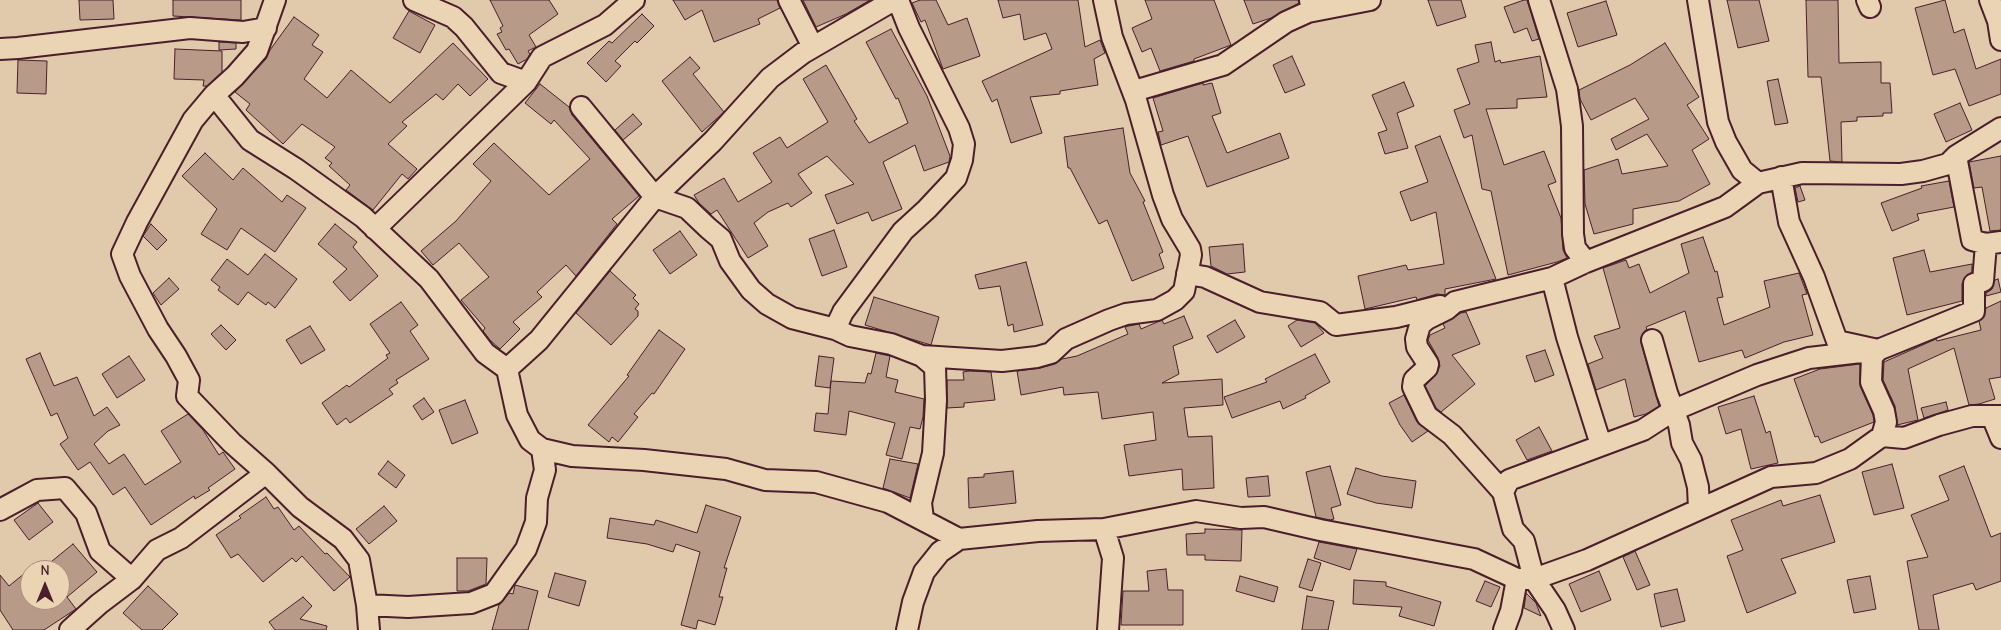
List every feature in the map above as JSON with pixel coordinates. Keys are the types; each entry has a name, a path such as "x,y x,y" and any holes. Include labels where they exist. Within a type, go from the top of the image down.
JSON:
{"street":[{"path":"275,0 257,51 235,76 214,95 193,120 137,222 122,254 130,276 158,329 189,380 187,396 232,443 300,507 343,539 359,560 367,605 369,630"},
{"path":"414,0 454,17 501,73 526,82"},
{"path":"375,229 526,82 542,57 605,25 634,0"},
{"path":"789,0 813,47"},
{"path":"507,369 539,340 656,197 712,141 770,78 813,47 894,0"},
{"path":"835,329 842,312 904,231 956,178 962,160 964,144 959,128 909,28 898,0"},
{"path":"922,356 1002,361 1037,357 1051,353 1066,339 1108,320 1126,314 1157,310 1175,300 1184,291 1190,249 1172,219 1150,151 1134,92 1112,37 1104,0"},
{"path":"1134,92 1224,65 1309,6 1370,0"},
{"path":"1539,0 1567,89 1572,126 1573,234 1575,248 1586,262"},
{"path":"1698,0 1718,122 1726,142 1742,170 1758,183"},
{"path":"1990,0 1998,21 2001,40"},
{"path":"0,49 190,28 243,32 266,28"},
{"path":"214,95 250,140 363,218 429,279 485,353 507,369 517,414 530,440 542,449 572,456 644,460 726,469 765,480 816,482 888,502 959,539"},
{"path":"581,107 656,197 687,208 721,239 730,261 750,290 767,304 792,318 835,329 850,336 891,344 922,356 935,366 936,400 933,453 921,503 923,519"},
{"path":"1187,274 1205,277 1260,302 1320,312 1336,325 1396,317 1552,278 1586,262 1725,208 1758,183 1802,173 1901,174 1923,171 1948,164 1956,156 2001,128"},
{"path":"1503,492 1510,480 1601,444 1643,430 1674,410 1757,375 1809,358 1878,350 1974,311 1974,284 1983,281 1994,243 1972,240 1956,156"},
{"path":"1781,177 1789,222 1814,277 1837,341 1878,350"},
{"path":"1552,278 1567,337 1601,444"},
{"path":"1455,302 1447,309 1427,319 1420,326 1416,338 1417,347 1428,364 1427,368 1414,380 1413,386 1427,416 1452,435 1503,492 1513,529 1524,541 1526,579 1504,630"},
{"path":"1652,340 1667,393 1679,425 1682,443 1692,460 1698,487 1699,510"},
{"path":"1526,579 1587,560 1771,477 1816,473 1850,459 1882,436 1886,422 1884,411 1871,382 1872,357 1878,350"},
{"path":"1882,436 1904,438 1972,416 1996,416 2001,438"},
{"path":"367,605 408,607 471,603 494,594 526,549 536,522 538,498 545,470 542,449"},
{"path":"70,630 99,604 132,579 157,550 181,538 266,473"},
{"path":"0,510 37,490 65,488 86,513 100,551 132,579"},
{"path":"907,630 913,602 924,572 940,552 959,539 1038,531 1104,529 1196,511 1241,518 1264,517 1320,530 1474,560 1526,579 1555,610 1564,630"},
{"path":"1104,529 1114,558 1108,630"}],"building":[{"path":"79,0 113,0 114,19 80,20"},
{"path":"173,0 241,0 241,20 173,16"},
{"path":"490,0 549,0 558,14 529,35 536,47 528,51 530,54 527,59 518,64 509,49 506,50 497,34 502,32 500,28 503,26"},
{"path":"673,0 777,0 780,8 758,19 760,24 714,42 702,10 685,20"},
{"path":"803,0 870,0 846,14 816,27"},
{"path":"920,0 936,0 948,25 967,18 980,56 943,69 925,20 921,22 912,3"},
{"path":"998,0 1078,0 1085,47 1100,40 1105,53 1094,59 1098,85 1060,91 1060,94 1030,97 1042,133 1011,143 997,99 992,102 982,81 1052,49 1046,33 1024,40 1020,14 1003,18"},
{"path":"1145,0 1214,0 1231,45 1194,59 1194,61 1160,71 1151,48 1142,52 1132,28 1152,19"},
{"path":"1244,0 1298,0 1299,3 1271,18 1253,24"},
{"path":"1428,0 1461,0 1466,17 1437,26"},
{"path":"1527,0 1539,39 1532,41 1527,28 1514,33 1504,7"},
{"path":"1727,0 1759,0 1769,41 1738,48"},
{"path":"1806,0 1838,0 1839,63 1881,62 1881,83 1890,83 1892,113 1883,113 1883,116 1857,117 1857,121 1841,122 1842,162 1830,161 1821,77 1808,77"},
{"path":"1945,0 1954,33 1964,29 1976,69 2001,59 2001,94 1969,106 1955,69 1933,75 1915,8"},
{"path":"1606,1 1617,35 1578,47 1567,13"},
{"path":"409,11 435,25 420,53 393,38"},
{"path":"642,14 654,26 637,43 635,41 615,61 621,66 606,82 587,63 609,41 612,43"},
{"path":"294,17 319,35 312,45 323,52 304,79 327,98 351,70 390,103 453,43 488,79 470,96 458,84 443,100 436,94 402,122 407,126 388,144 417,169 408,179 402,174 373,210 346,190 350,185 329,166 332,163 325,158 335,147 302,124 283,144 246,110 250,104 235,92 266,59 270,50"},
{"path":"891,29 927,96 950,156 949,162 924,171 915,145 883,162 902,209 872,221 868,212 837,224 825,195 854,184 827,156 798,174 812,193 791,207 788,203 768,212 754,223 768,246 748,258 717,210 711,214 699,203 694,195 724,178 738,202 772,182 753,153 780,137 787,148 828,122 803,79 826,65 857,119 854,121 869,143 908,123 898,98 896,99 866,42"},
{"path":"219,42 236,43 236,49 219,50"},
{"path":"1491,42 1495,62 1500,60 1501,63 1540,56 1547,97 1517,99 1517,108 1486,109 1504,165 1544,151 1556,182 1548,185 1561,218 1563,250 1567,258 1508,275 1491,191 1482,189 1472,135 1464,138 1454,110 1470,104 1457,69 1479,62 1475,45"},
{"path":"1665,43 1699,97 1687,105 1709,139 1692,150 1710,184 1679,201 1633,209 1633,224 1594,234 1585,204 1584,170 1618,159 1622,174 1668,166 1647,134 1616,150 1611,139 1649,119 1635,98 1591,120 1580,99 1579,90 1630,65"},
{"path":"175,49 222,51 222,72 207,86 203,86 204,80 174,79"},
{"path":"1292,56 1305,85 1285,93 1273,65"},
{"path":"690,57 700,68 693,74 724,112 702,132 662,81"},
{"path":"18,60 47,61 46,94 17,93"},
{"path":"1778,79 1788,123 1775,125 1767,81"},
{"path":"1404,82 1414,106 1397,113 1408,148 1385,154 1378,133 1387,130 1372,95"},
{"path":"1203,83 1203,85 1212,83 1221,113 1212,116 1227,153 1280,133 1289,158 1207,187 1188,136 1161,145 1158,132 1163,131 1153,98"},
{"path":"540,84 569,107 572,115 639,196 612,219 617,224 576,276 566,265 537,292 542,297 513,322 520,329 500,349 490,340 483,331 485,328 461,300 489,277 459,243 433,265 421,251 456,221 491,181 473,164 494,143 549,195 590,159 554,120 551,124 525,103"},
{"path":"1960,103 1972,130 1946,142 1934,114"},
{"path":"633,114 642,124 623,140 615,130"},
{"path":"1123,128 1130,173 1145,201 1143,202 1163,252 1159,254 1164,268 1132,281 1107,220 1099,224 1070,168 1068,168 1064,137"},
{"path":"1440,136 1496,279 1445,289 1445,295 1437,294 1417,300 1416,297 1365,309 1358,276 1406,265 1408,270 1444,264 1436,212 1411,221 1400,192 1428,182 1415,146"},
{"path":"205,153 233,180 243,168 282,202 287,195 306,208 275,252 241,228 227,250 201,234 217,209 182,176"},
{"path":"2001,156 2001,230 1990,231 1982,187 1974,188 1969,162"},
{"path":"1949,181 1954,207 1917,214 1919,220 1892,231 1881,203 1922,188 1921,186"},
{"path":"1800,186 1805,200 1798,202 1795,188"},
{"path":"151,224 167,240 157,250 143,236"},
{"path":"335,224 357,242 353,247 378,276 350,301 333,282 347,269 318,244"},
{"path":"834,230 847,267 822,276 809,239"},
{"path":"680,231 697,255 670,274 653,250"},
{"path":"1703,237 1715,272 1717,271 1723,297 1717,298 1724,325 1770,307 1764,281 1799,273 1807,294 1802,295 1813,335 1784,342 1745,358 1742,350 1699,362 1685,311 1646,327 1647,330 1641,337 1641,343 1659,406 1646,414 1634,417 1625,379 1596,390 1588,364 1603,358 1594,336 1620,328 1603,268 1626,260 1629,268 1639,264 1650,293 1689,273 1681,244"},
{"path":"1243,244 1245,272 1227,274 1211,266 1209,247"},
{"path":"1924,250 1930,272 1972,264 1972,272 1964,278 1962,301 1907,315 1893,258"},
{"path":"265,254 297,279 275,308 268,302 266,305 248,292 238,305 218,290 220,287 211,280 227,259 248,275"},
{"path":"1026,262 1043,325 1014,332 1013,324 1008,326 1000,286 979,289 975,275"},
{"path":"610,271 636,295 633,298 639,304 635,309 638,311 638,316 611,345 576,313"},
{"path":"169,278 179,289 161,305 153,293"},
{"path":"1998,279 2001,292 1986,296 1986,293 1992,289 1995,280"},
{"path":"874,297 939,317 931,345 865,325"},
{"path":"2001,301 2001,377 1989,379 1995,399 1969,405 1954,348 1908,369 1918,420 1897,425 1895,406 1883,380 1884,362 1936,339 1937,341 1981,330 1979,321 1984,317 1986,308"},
{"path":"401,302 418,325 410,331 429,359 396,380 398,383 389,389 393,394 350,423 346,418 337,425 322,403 347,385 349,387 388,358 386,355 390,353 370,324"},
{"path":"1466,312 1480,344 1452,355 1475,384 1441,412 1436,408 1425,386 1435,376 1440,366 1438,358 1428,340 1430,335 1445,328 1443,324"},
{"path":"1184,316 1193,338 1173,346 1179,374 1162,383 1222,379 1223,405 1184,408 1188,437 1212,436 1214,488 1183,490 1182,469 1129,476 1124,445 1156,440 1153,412 1102,419 1098,392 1064,395 1063,387 1021,395 1017,371 1040,368 1055,364 1062,359 1077,356 1128,334 1125,327 1139,324 1141,329 1162,320 1164,324"},
{"path":"1235,320 1245,337 1217,353 1207,336"},
{"path":"1297,320 1315,323 1324,333 1301,347 1288,326"},
{"path":"221,325 236,340 226,350 211,334"},
{"path":"310,326 325,350 301,364 286,340"},
{"path":"659,330 685,349 654,394 652,393 634,414 638,417 618,442 612,437 609,442 588,425 629,376 627,375"},
{"path":"1545,350 1554,375 1535,382 1526,356"},
{"path":"40,353 54,386 77,377 94,416 107,407 120,425 108,431 94,444 109,464 124,454 145,485 181,462 161,431 188,414 203,430 219,455 223,452 235,469 208,488 210,490 195,499 194,496 151,525 125,487 113,495 90,462 78,470 60,444 68,438 57,413 51,416 26,359"},
{"path":"876,353 890,356 886,377 898,380 895,392 924,399 920,429 910,427 902,459 886,455 895,423 849,411 846,435 814,431 816,413 828,414 831,381 865,383 868,373 871,374"},
{"path":"1315,354 1330,382 1305,396 1306,398 1283,409 1280,401 1232,418 1224,397 1267,382 1265,379"},
{"path":"129,356 145,380 117,398 102,374"},
{"path":"819,356 834,358 830,388 815,386"},
{"path":"1860,364 1860,386 1873,415 1874,422 1821,443 1818,436 1815,437 1794,379 1820,369"},
{"path":"963,372 991,372 995,400 964,403 964,407 947,408 947,380 964,380"},
{"path":"1404,395 1417,422 1428,431 1412,442 1400,425 1389,403"},
{"path":"1754,396 1766,433 1770,431 1778,463 1751,469 1741,429 1726,434 1718,407"},
{"path":"424,398 434,412 422,420 413,406"},
{"path":"465,400 478,433 452,444 439,410"},
{"path":"1946,402 1948,410 1924,418 1921,408"},
{"path":"1539,427 1552,451 1527,460 1516,440"},
{"path":"890,459 918,464 910,498 883,488"},
{"path":"388,461 405,475 396,488 378,474"},
{"path":"1892,464 1904,508 1874,515 1862,472"},
{"path":"1330,466 1341,505 1331,508 1334,519 1330,520 1316,517 1306,472"},
{"path":"1964,466 1991,537 2001,533 2001,581 1976,590 1973,583 1933,595 1939,630 1919,630 1907,561 1928,557 1911,515 1949,500 1939,476"},
{"path":"1356,468 1382,476 1416,481 1412,508 1376,503 1347,494"},
{"path":"1013,471 1016,503 969,508 968,478"},
{"path":"1268,476 1270,496 1248,497 1246,478"},
{"path":"1820,495 1835,542 1781,559 1796,593 1747,613 1727,556 1743,550 1731,520 1781,500 1783,506"},
{"path":"266,497 274,509 278,507 294,530 299,526 350,577 334,591 302,556 296,562 292,558 263,582 238,554 231,558 216,535 241,518 239,516"},
{"path":"38,503 53,522 29,540 14,520"},
{"path":"706,505 741,517 724,568 727,568 719,597 723,597 715,625 698,620 696,629 681,625 700,552 676,544 673,552 647,544 607,538 610,518 654,525 656,520 697,533"},
{"path":"384,506 397,521 369,544 356,529"},
{"path":"1205,529 1242,530 1241,561 1205,560 1205,555 1187,555 1186,534 1205,533"},
{"path":"1319,542 1357,549 1350,570 1314,558"},
{"path":"73,544 97,572 70,594 70,560 53,560"},
{"path":"1635,551 1650,585 1637,590 1623,557"},
{"path":"457,558 487,558 486,584 468,591 457,591"},
{"path":"1308,559 1321,563 1312,591 1299,587"},
{"path":"1166,569 1168,590 1183,590 1183,625 1121,625 1123,591 1149,591 1147,571"},
{"path":"1599,571 1611,600 1581,612 1569,584"},
{"path":"555,573 586,581 579,606 548,597"},
{"path":"0,575 9,586 20,577 20,610 70,610 70,601 76,609 44,630 13,630 0,610"},
{"path":"1240,576 1278,587 1274,602 1236,591"},
{"path":"1870,576 1876,609 1854,613 1847,580"},
{"path":"1354,580 1386,582 1386,586 1441,602 1434,626 1399,616 1402,607 1353,604"},
{"path":"1485,581 1500,587 1491,607 1476,601"},
{"path":"515,585 538,591 528,630 492,630 499,605 509,593 513,594"},
{"path":"148,586 178,614 162,630 142,630 123,613"},
{"path":"1677,589 1685,621 1661,627 1654,594"},
{"path":"1526,593 1536,603 1541,616 1524,608"},
{"path":"1307,596 1334,601 1328,630 1302,630"},
{"path":"303,597 312,606 300,619 327,626 326,630 275,630 269,622"}]}
